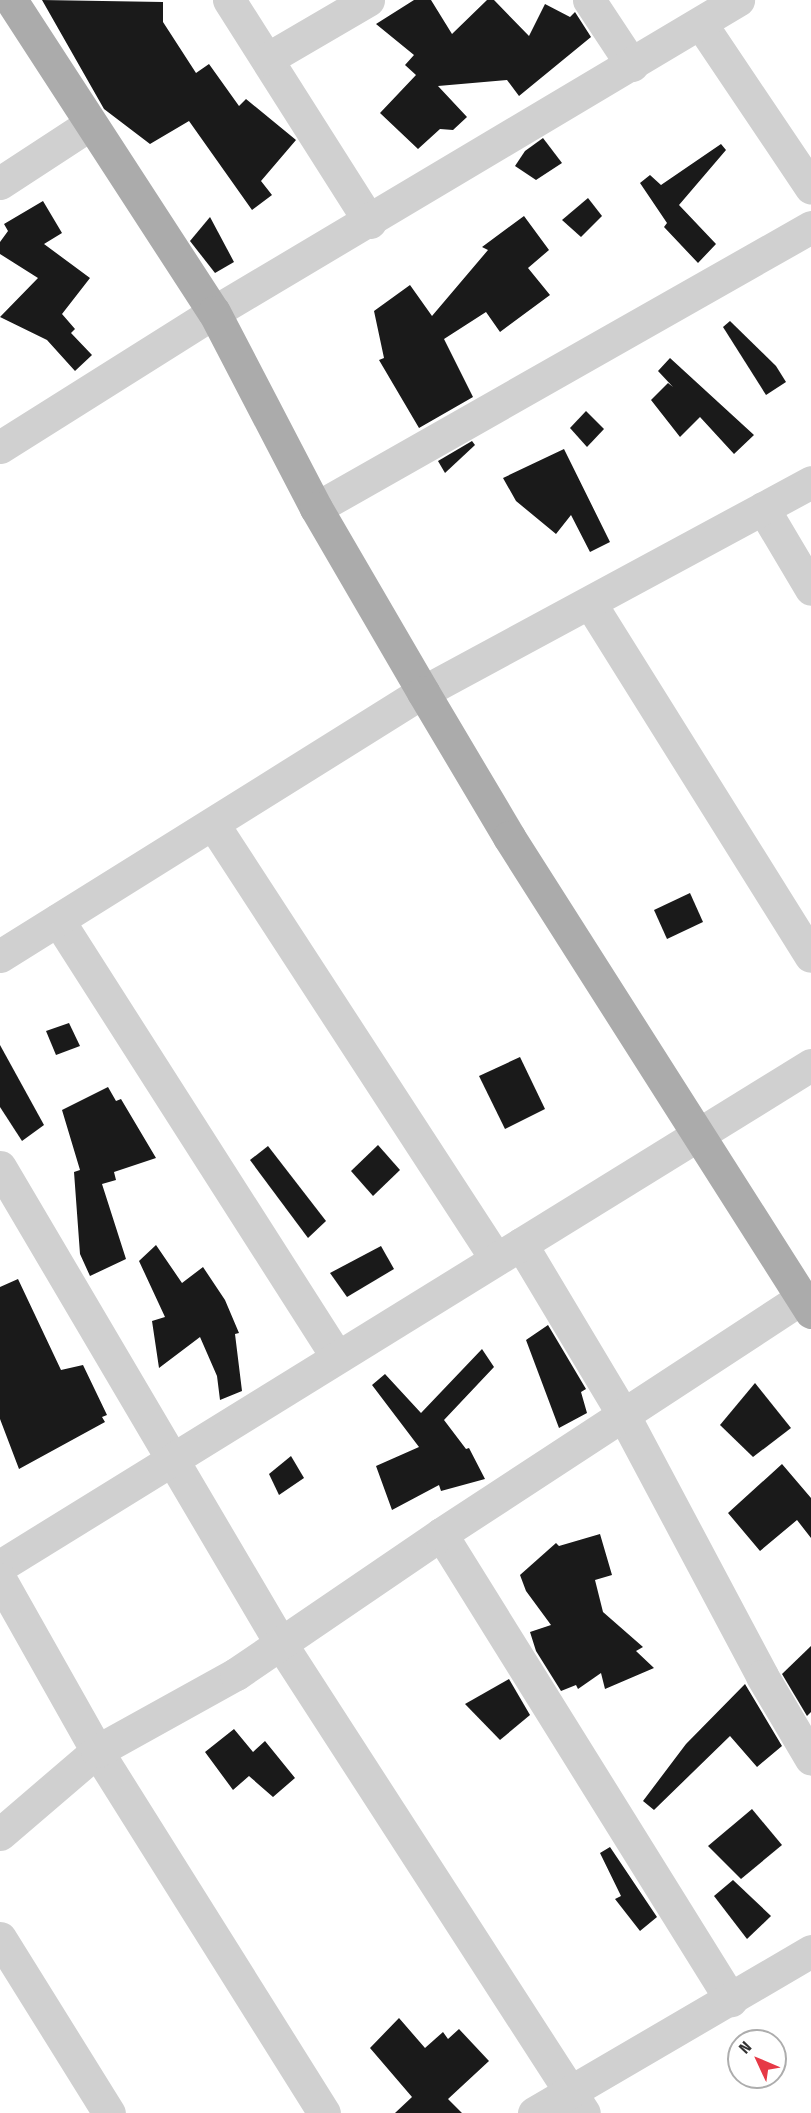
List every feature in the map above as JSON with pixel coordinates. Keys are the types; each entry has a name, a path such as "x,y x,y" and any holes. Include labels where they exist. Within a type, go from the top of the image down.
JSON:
{"main road":[{"path":"10,0 214,312 316,508 423,692 806,1305"}],"street":[{"path":"229,0 370,222"},
{"path":"267,59 368,0"},
{"path":"589,0 632,65"},
{"path":"0,447 214,312 370,222 738,0"},
{"path":"701,24 811,188"},
{"path":"0,183 90,124"},
{"path":"316,508 811,226"},
{"path":"0,956 423,692 811,482"},
{"path":"763,508 811,589"},
{"path":"590,603 811,956"},
{"path":"213,824 624,1416 762,1676 811,1759"},
{"path":"58,920 337,1357"},
{"path":"0,1566 811,1065"},
{"path":"0,1167 174,1458 281,1644 577,2102"},
{"path":"0,1834 96,1751 197,1697 281,1644 441,1534 624,1416 806,1305"},
{"path":"441,1534 731,2000"},
{"path":"0,1579 96,1751 324,2113"},
{"path":"0,1938 109,2113"},
{"path":"534,2113 577,2102 731,2000 811,1951"}],"building":[{"path":"42,0 163,2 163,22 196,73 209,64 239,106 246,99 296,140 261,181 272,195 252,210 189,121 150,144 104,109"},
{"path":"414,0 431,0 452,34 487,0 494,0 529,36 545,4 570,17 575,12 591,37 519,96 507,80 438,86 467,117 453,130 440,129 418,149 380,113 416,75 405,65 414,55 376,24"},
{"path":"543,138 562,163 536,180 515,166 525,151"},
{"path":"721,144 726,150 679,205 716,244 698,263 664,227 667,223 640,183 650,175 661,185"},
{"path":"588,198 602,216 581,237 562,220"},
{"path":"43,201 62,233 44,244 90,278 62,314 75,329 71,333 92,355 75,371 47,340 0,317 38,278 0,254 0,242 8,231 4,224"},
{"path":"524,216 549,250 528,268 550,295 500,332 486,312 444,339 473,397 419,428 379,360 384,358 374,311 410,285 432,316 488,250 482,247"},
{"path":"210,217 234,262 215,273 190,241"},
{"path":"730,321 776,366 786,382 766,395 723,327"},
{"path":"670,358 754,435 734,454 700,417 680,437 651,400 668,383 673,387 658,371"},
{"path":"586,411 604,429 587,447 570,428"},
{"path":"472,441 475,445 445,473 438,461"},
{"path":"564,449 610,542 590,552 571,515 556,534 516,501 503,478"},
{"path":"690,893 703,922 667,939 654,910"},
{"path":"69,1023 80,1046 56,1055 46,1031"},
{"path":"0,1045 44,1125 22,1141 0,1107"},
{"path":"520,1057 545,1109 505,1129 479,1076"},
{"path":"108,1087 116,1101 121,1099 156,1158 114,1172 116,1180 102,1184 126,1259 90,1276 80,1254 74,1172 80,1170 62,1110"},
{"path":"378,1145 400,1170 373,1196 351,1171"},
{"path":"268,1146 326,1221 308,1238 250,1160"},
{"path":"156,1245 182,1283 203,1267 225,1300 239,1333 235,1334 242,1391 220,1400 217,1376 200,1337 159,1368 152,1321 165,1317 139,1261"},
{"path":"381,1246 394,1269 347,1297 330,1273"},
{"path":"18,1279 61,1370 83,1365 107,1415 102,1417 105,1422 19,1469 0,1419 0,1287"},
{"path":"548,1325 586,1389 581,1392 587,1413 559,1428 526,1340"},
{"path":"482,1349 494,1367 444,1420 466,1449 469,1448 485,1479 441,1491 439,1485 392,1510 376,1466 419,1447 372,1385 385,1374 421,1413"},
{"path":"755,1383 791,1428 753,1457 720,1425"},
{"path":"291,1456 304,1478 279,1495 269,1474"},
{"path":"782,1464 811,1498 811,1538 797,1520 760,1551 728,1513"},
{"path":"600,1534 612,1575 595,1580 603,1612 643,1647 636,1651 654,1668 605,1689 601,1673 578,1689 576,1685 561,1691 536,1651 530,1632 551,1625 526,1591 520,1575 556,1543 559,1546"},
{"path":"811,1646 811,1712 807,1716 782,1674"},
{"path":"509,1679 530,1715 500,1740 465,1704"},
{"path":"745,1684 782,1746 757,1767 730,1736 654,1810 643,1801 686,1744"},
{"path":"234,1729 253,1752 265,1741 295,1778 273,1797 249,1776 233,1790 205,1752"},
{"path":"752,1809 782,1845 741,1879 708,1846"},
{"path":"610,1847 657,1917 640,1931 615,1899 621,1896 600,1853"},
{"path":"733,1880 771,1916 747,1939 714,1896"},
{"path":"399,2018 425,2048 443,2032 448,2039 459,2029 489,2061 448,2099 462,2113 395,2113 412,2097 370,2048"}]}
